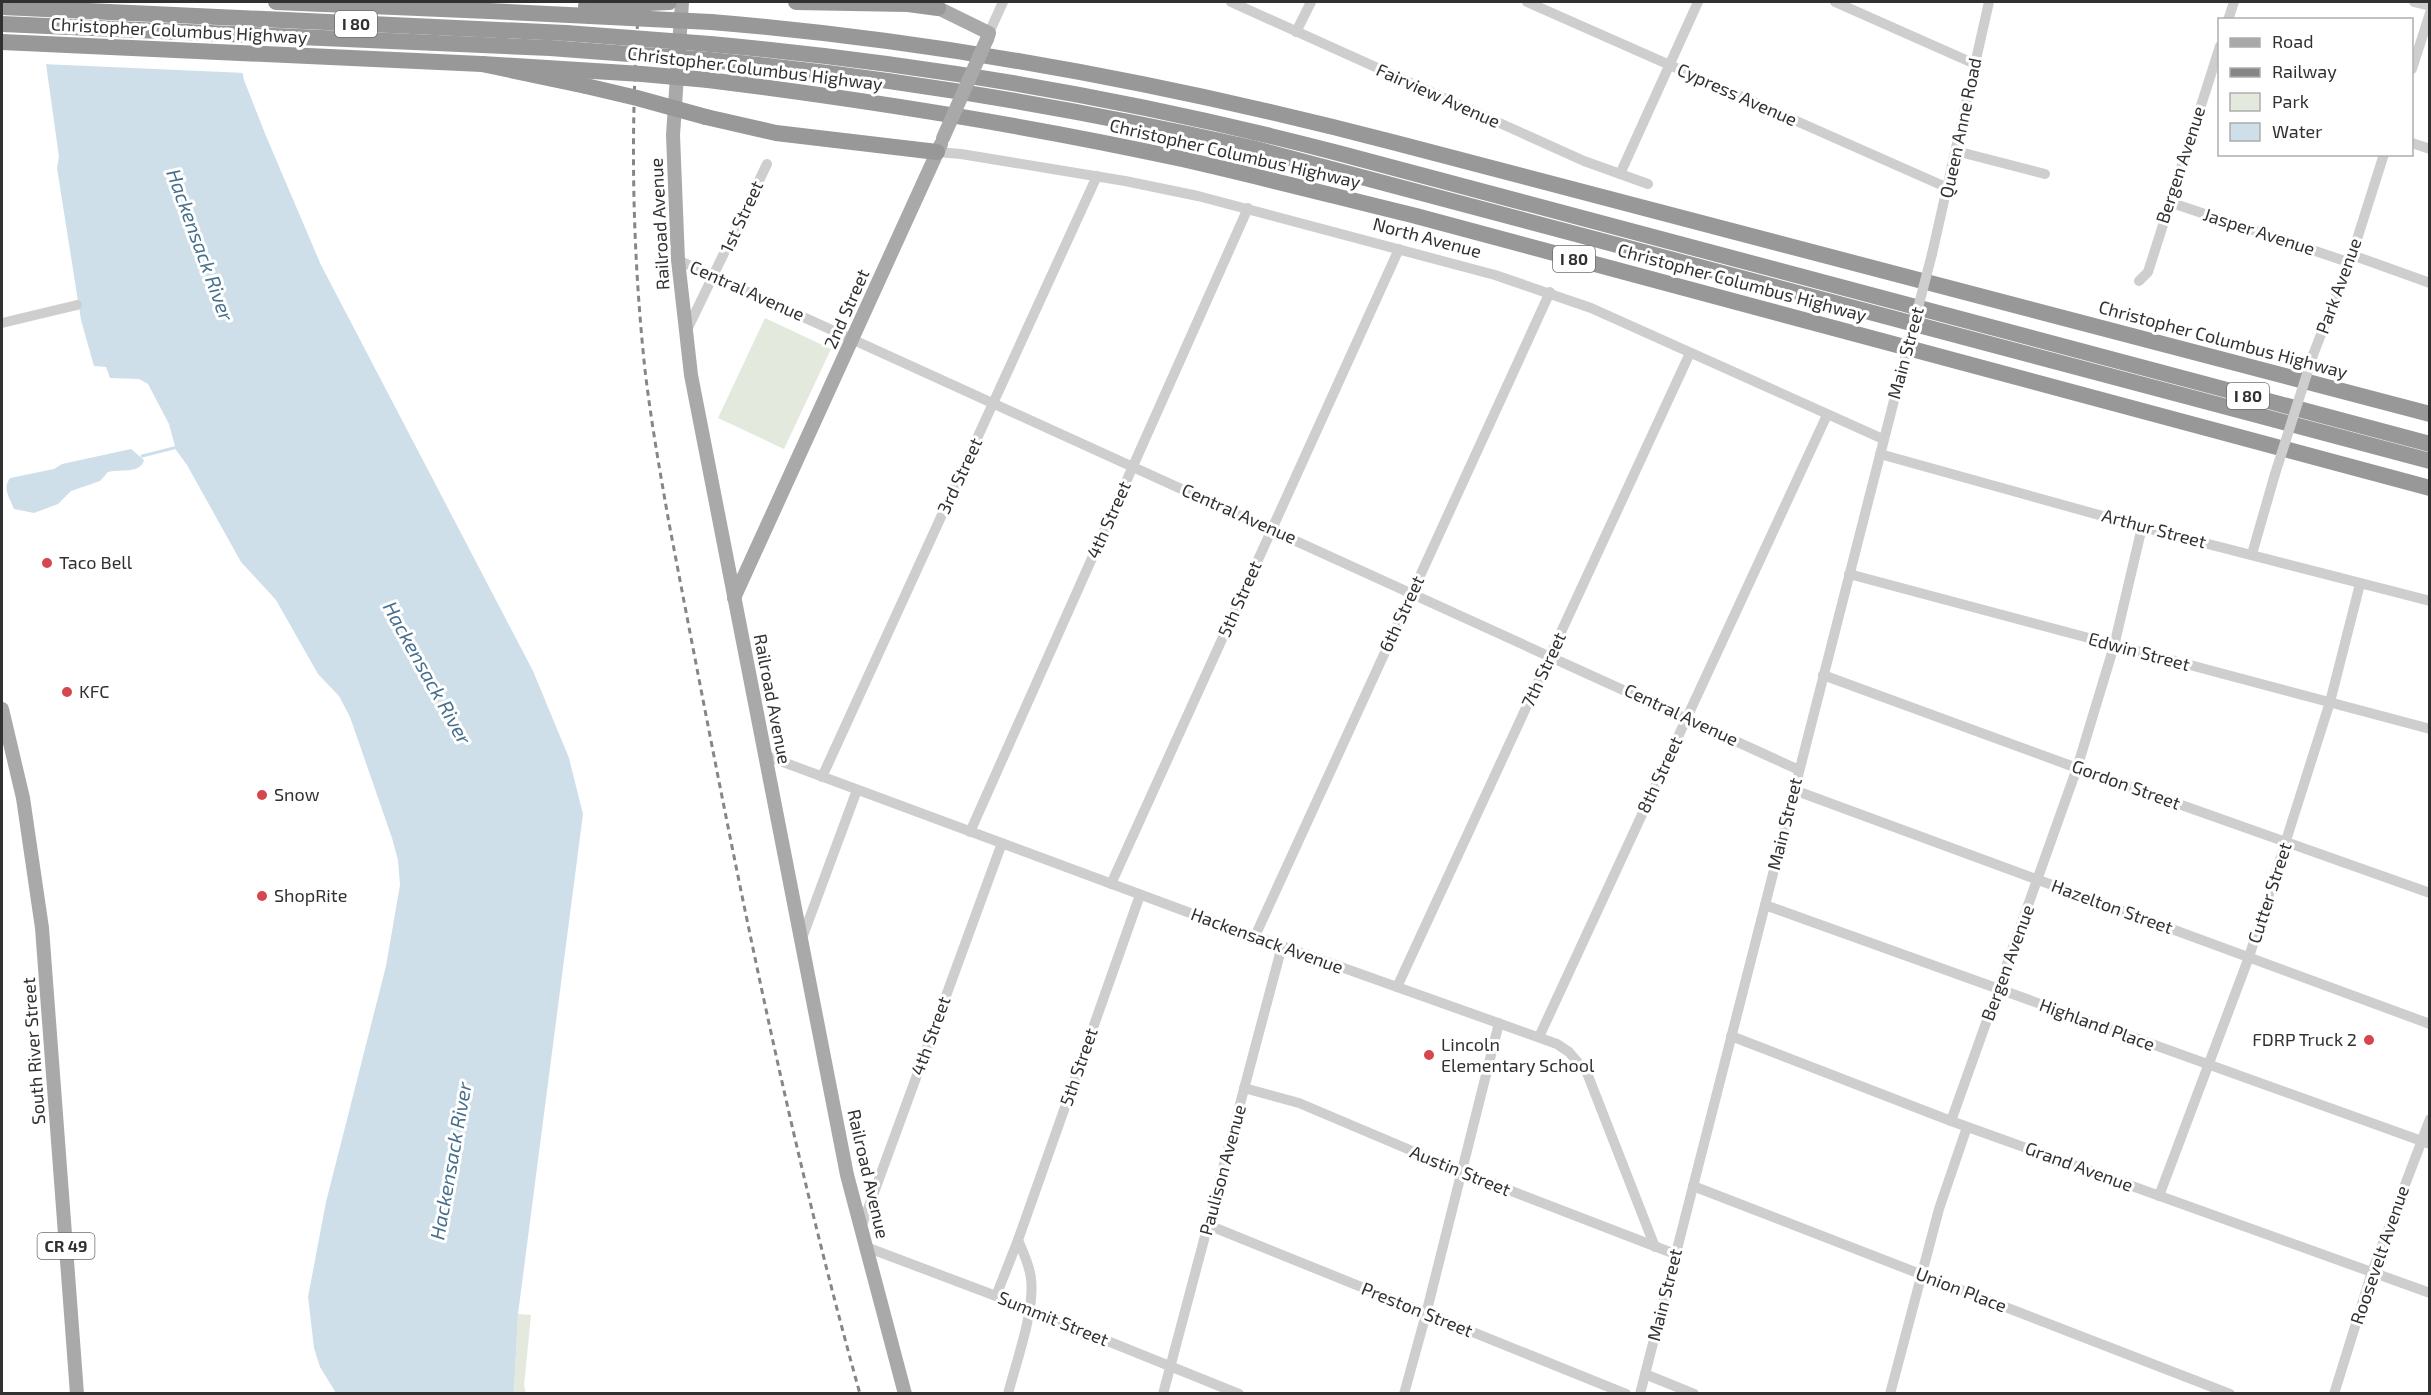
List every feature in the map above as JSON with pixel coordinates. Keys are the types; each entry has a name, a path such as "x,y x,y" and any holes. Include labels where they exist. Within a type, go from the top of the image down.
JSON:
{"highway":[{"name":"Christopher Columbus Highway","path":"276,2 711,22 843,35 973,52 1121,78 1229,101 1366,135 2430,414"},
{"path":"489,11 669,2"},
{"path":"796,2 931,5"},
{"name":"Christopher Columbus Highway","path":"2,7 566,33 710,52 948,89 1101,116 1252,148 2430,461"},
{"name":"Christopher Columbus Highway","path":"2,24 550,48 817,55 977,78 1098,99 1249,130 2430,444"},
{"name":"Christopher Columbus Highway","path":"2,42 632,73 832,97 1007,125 1144,151 1263,178 2430,488"},
{"path":"482,64 623,94 776,133 940,145"}],"main road":[{"name":"Railroad Avenue","path":"682,2 673,135 678,260 685,334 700,429 847,1175 905,1394"},
{"path":"931,5 988,36"},
{"name":"2nd Street","path":"734,598 854,339 988,36"},
{"name":"South River Street","path":"2,710 8,762 34,862 42,927 77,1394"}],"street":[{"path":"988,36 1003,2"},
{"name":"Fairview Avenue","path":"1231,2 1584,161 1648,184"},
{"path":"1296,32 1311,2"},
{"name":"Cypress Avenue","path":"1527,2 1948,188"},
{"path":"1620,174 1698,2"},
{"path":"1835,2 1975,64"},
{"name":"Queen Anne Road","path":"1932,254 1989,2"},
{"path":"2229,18 2234,2"},
{"path":"2414,2 2430,6"},
{"path":"2413,66 2430,13"},
{"name":"Bergen Avenue","path":"2139,281 2148,272 2169,202 2215,77 2218,58"},
{"path":"2413,143 2430,149"},
{"name":"North Avenue","path":"940,145 961,154 1097,176 1248,208 1550,292 1592,308 1884,439"},
{"path":"1956,151 2045,174"},
{"name":"Park Avenue","path":"2252,555 2313,355 2350,258 2383,156"},
{"name":"1st Street","path":"685,334 767,164"},
{"name":"3rd Street","path":"822,777 1097,176"},
{"name":"Jasper Avenue","path":"2169,202 2430,284"},
{"name":"4th Street","path":"970,832 1248,208"},
{"name":"5th Street","path":"1111,884 1399,249"},
{"name":"Main Street","path":"1640,1394 1932,254"},
{"name":"Central Avenue","path":"678,260 1687,717 1799,770"},
{"name":"6th Street","path":"1255,936 1550,292"},
{"path":"2,323 77,305"},
{"name":"7th Street","path":"1397,987 1690,353"},
{"name":"8th Street","path":"1539,1037 1827,415"},
{"name":"Arthur Street","path":"1880,454 2142,527 2430,601"},
{"name":"Bergen Avenue","path":"1951,1121 2077,768 2114,645 2142,527"},
{"name":"Edwin Street","path":"1849,574 2430,729"},
{"name":"Cutter Street","path":"2159,1196 2249,957 2330,702 2360,584"},
{"name":"Gordon Street","path":"1823,675 2430,893"},
{"name":"Hackensack Avenue","path":"764,755 1140,895 1539,1037 1569,1052 1587,1073 1655,1247"},
{"path":"801,941 858,790"},
{"name":"Hazelton Street","path":"1794,790 2430,1024"},
{"name":"4th Street","path":"861,1228 1002,843"},
{"name":"5th Street","path":"996,1296 1140,895"},
{"name":"Highland Place","path":"1765,905 2425,1142"},
{"name":"Paulison Avenue","path":"1163,1394 1282,946"},
{"path":"1404,1394 1499,1023"},
{"name":"Grand Avenue","path":"1731,1036 1951,1121 2430,1293"},
{"name":"Austin Street","path":"1244,1088 1299,1103 1462,1172 1676,1254"},
{"name":"Roosevelt Avenue","path":"2334,1394 2372,1272 2425,1142 2430,1119"},
{"path":"1890,1394 1939,1209 1968,1127"},
{"name":"Union Place","path":"1693,1186 2230,1394"},
{"name":"Preston Street","path":"1208,1225 1626,1394"},
{"path":"1008,1394 1029,1309 1031,1279 1018,1240"},
{"name":"Summit Street","path":"866,1247 1029,1309 1239,1394"},
{"path":"1645,1374 1694,1394"}],"green space":[{"path":"765,318 831,349 784,449 718,418"},
{"path":"518,1314 531,1315 524,1386 526,1393 514,1394"}],"water":[{"name":"Hackensack River","path":"228,2 244,80 321,265 533,671 569,758 583,814 518,1314 514,1393 336,1393 320,1367 314,1348 308,1297 326,1202 386,966 400,885 398,860 350,717 339,696 318,674 276,600 241,562 187,465 176,450 169,424 148,384 139,379 110,378 106,367 94,366 81,320 57,168 59,157 40,21"},
{"path":"131,449 144,460 139,467 108,472 100,481 71,491 58,504 34,513 14,509 7,490 10,478"}],"pier":[{"path":"38,2 231,2 246,73 42,64 37,22"}],"waterway":[{"path":"142,456 178,447"}],"railway":[{"path":"639,2 634,94 635,232 645,370 656,446 711,742 779,1069 804,1178 860,1394"}],"place":[{"name":"Taco Bell","path":"47,563"},
{"name":"KFC","path":"67,692"},
{"name":"Snow","path":"262,795"},
{"name":"ShopRite","path":"262,896"},
{"name":"FDRP Truck 2","path":"2369,1040"},
{"name":"Lincoln Elementary School","path":"1429,1055"}]}
